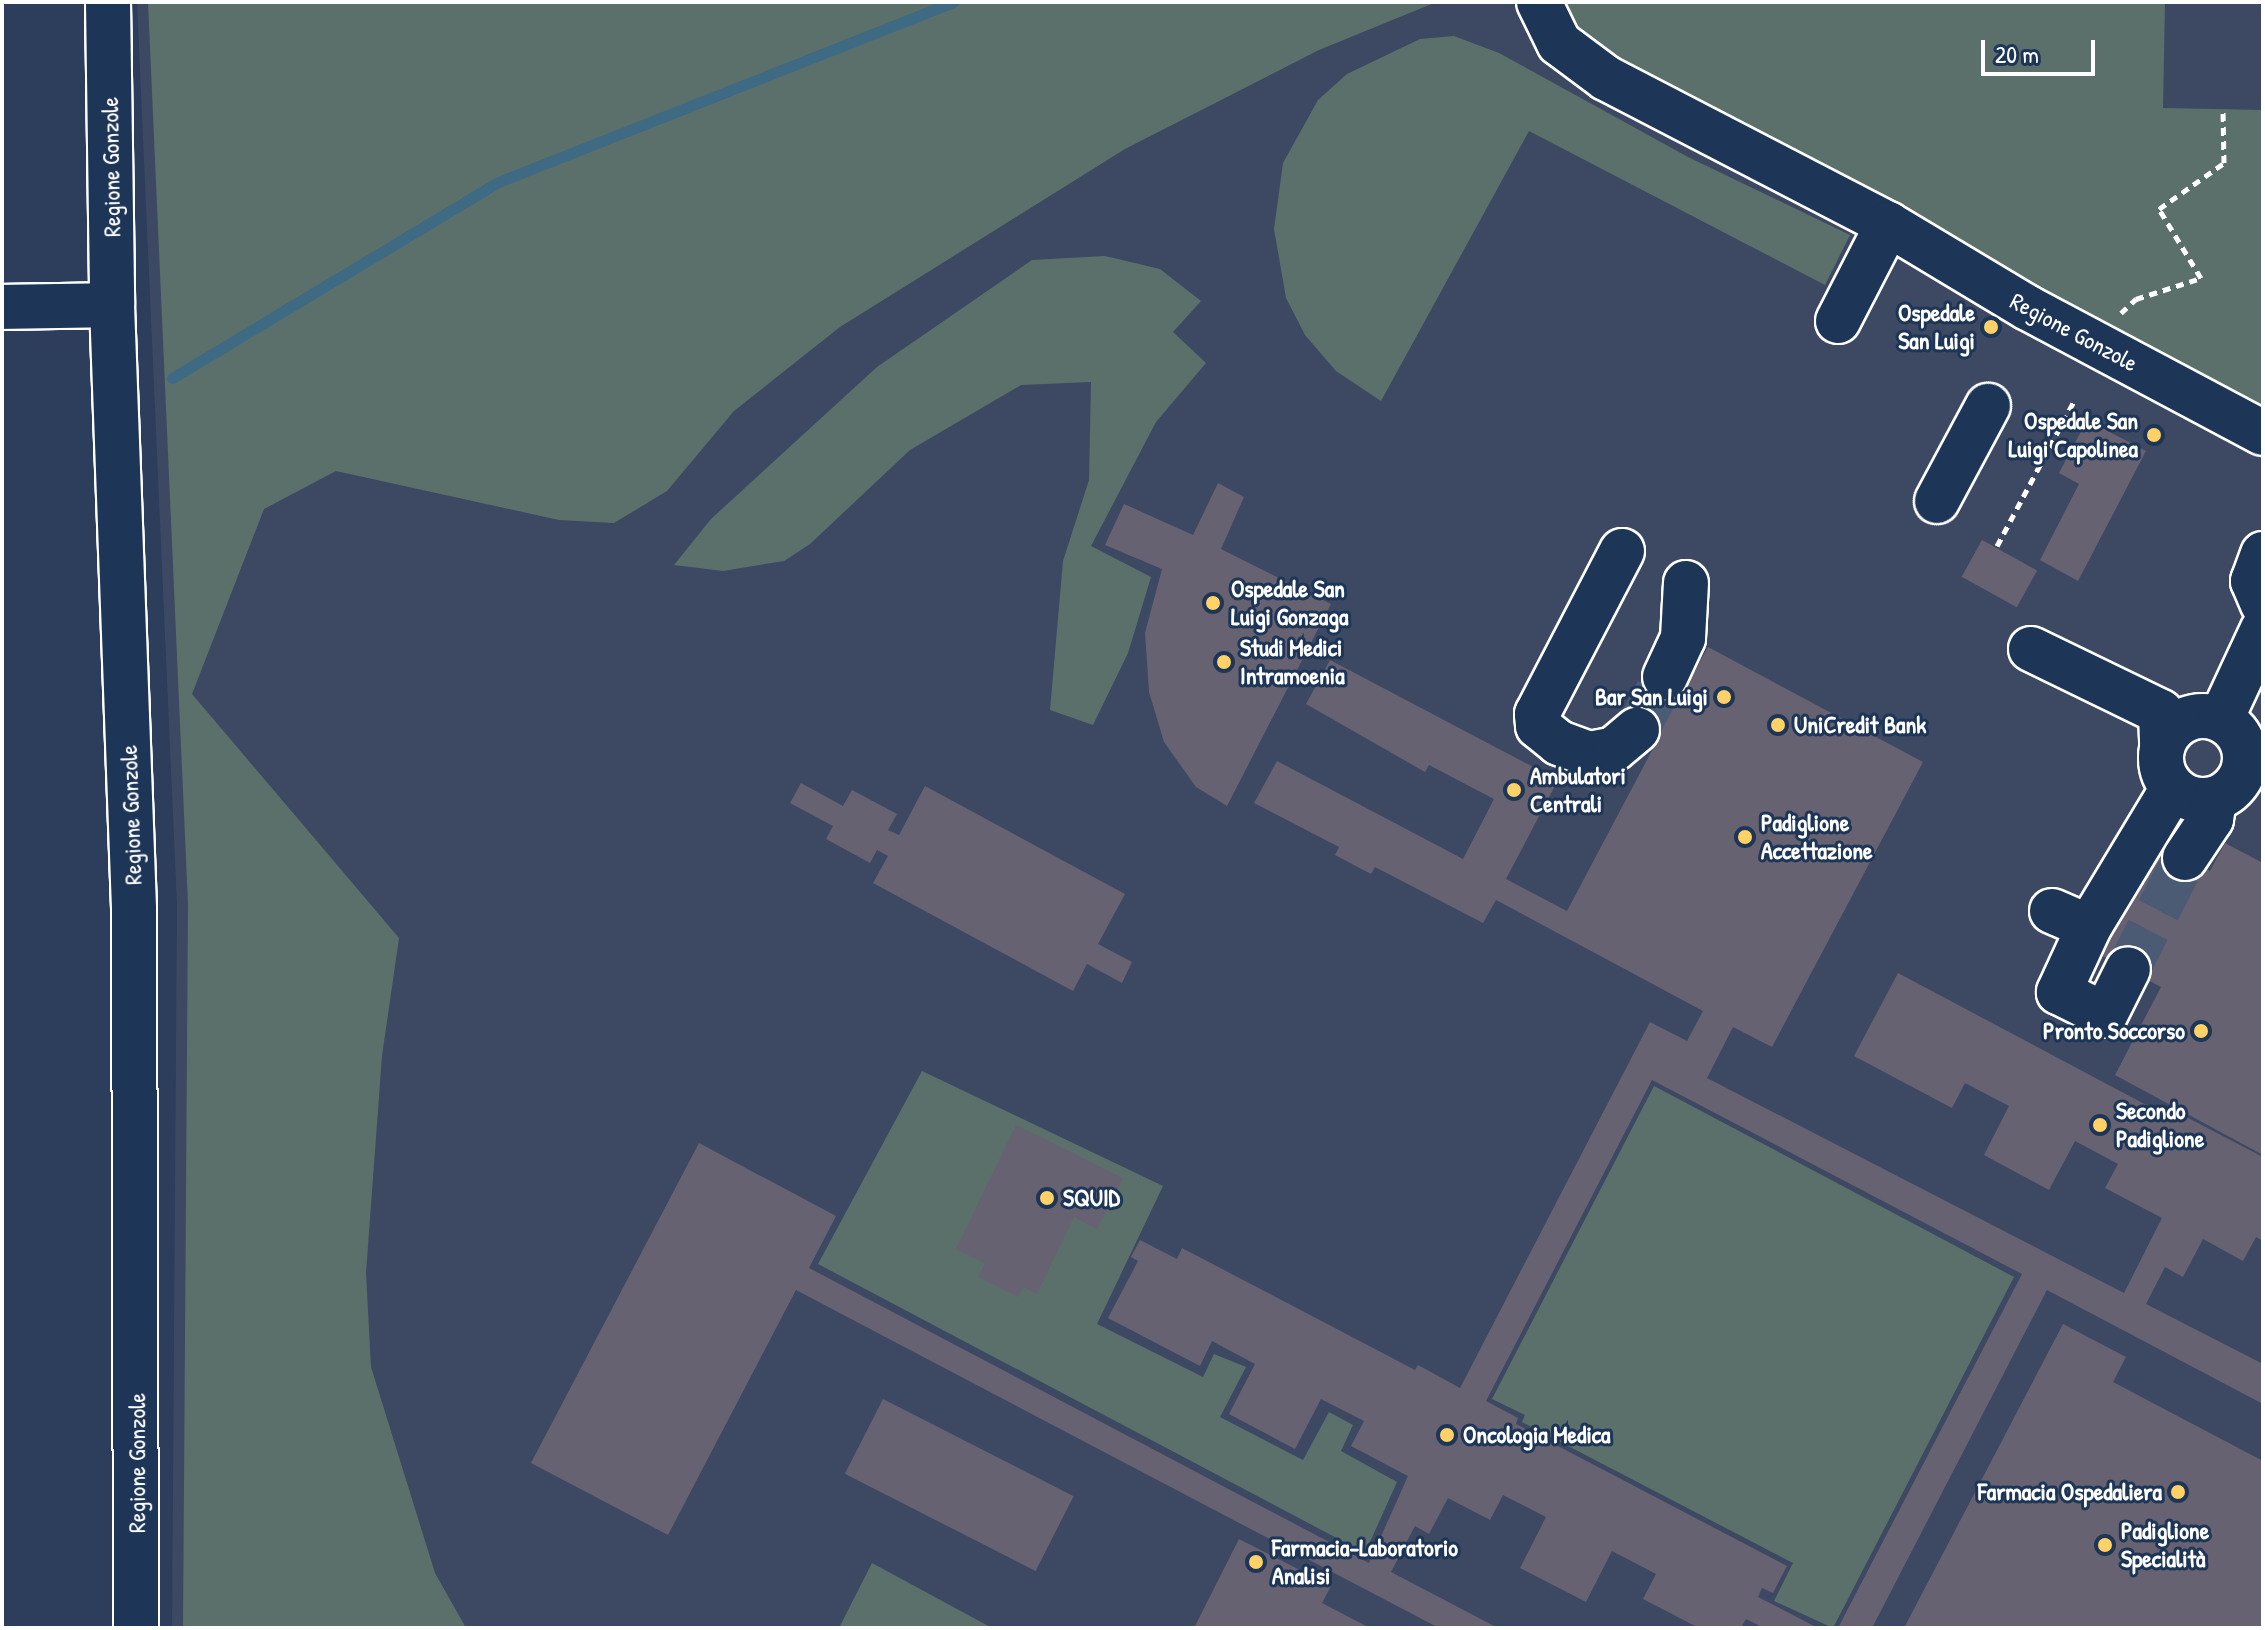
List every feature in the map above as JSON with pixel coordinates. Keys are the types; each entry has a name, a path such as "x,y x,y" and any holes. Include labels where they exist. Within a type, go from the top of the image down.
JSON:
{"street":[{"name":"Regione Gonzole","path":"108,2 112,305 134,909 136,1628"},
{"name":"Regione Gonzole","path":"1539,2 1559,43 1606,78 1888,224 2028,308 2263,433"},
{"path":"1838,321 1888,224"},
{"path":"2,307 112,305"},
{"path":"1937,501 1988,406"},
{"path":"1622,551 1537,714 1538,726 1559,743 1589,754 1614,749 1637,730"},
{"path":"2263,554 2253,581 2263,604"},
{"path":"1665,677 1683,638 1686,583"},
{"path":"2221,719 2263,629"},
{"path":"2031,649 2161,712 2168,768 2185,797 2214,799 2238,783 2244,769 2242,740 2221,719 2185,719 2168,768 2071,919 2059,992 2105,1015 2128,969"},
{"path":"2185,858 2211,819 2214,799"}],"path":[{"path":"2118,318 2136,299 2201,278 2159,209 2224,163 2223,110"},
{"path":"1997,546 2074,401"}],"shaded area":[{"name":"Ospedale San Luigi Gonzaga","path":"137,2 2263,2 2263,1628 172,1628 177,905"}],"green space":[{"path":"148,2 1434,3 1319,50 1125,149 840,327 734,411 667,491 614,523 559,520 336,471 264,509 192,694 399,938 382,1056 366,1273 371,1367 435,1573 466,1628 183,1628 188,904"},
{"path":"1562,2 2165,2 2163,108 2263,110 2263,406 1612,63 1576,31"},
{"path":"1454,36 1499,53 1688,157 1850,235 1825,285 1529,131 1381,401 1336,371 1305,335 1286,298 1274,229 1283,163 1318,100 1347,74 1420,39"},
{"path":"1105,256 1160,269 1201,301 1173,332 1206,363 1156,422 1091,546 1151,577 1128,653 1093,725 1050,710 1063,561 1089,480 1091,382 1021,385 910,450 810,544 784,561 723,571 674,565 711,519 877,367 1032,260"},
{"path":"922,1071 1163,1186 1097,1324 1203,1377 1214,1354 1246,1367 1220,1417 1303,1460 1329,1412 1353,1425 1341,1451 1397,1482 1365,1553 818,1264"},
{"path":"1654,1086 2014,1277 1833,1628 1774,1601 1793,1563 1522,1422 1525,1415 1492,1399"},
{"path":"872,1563 992,1628 839,1628"}],"building":[{"path":"2087,420 2146,451 2078,581 2040,560 2079,484 2059,473"},
{"name":"Studi Medici Intramoenia","path":"1218,483 1244,497 1221,549 1331,604 1227,806 1196,787 1164,742 1149,692 1145,633 1162,569 1105,545 1124,504 1193,535"},
{"path":"1982,540 2037,571 2017,607 1962,577"},
{"path":"1708,647 1923,762 1772,1047 1733,1027 1707,1078 2124,1293 2162,1218 2105,1188 2118,1164 2075,1141 2049,1190 1984,1155 2009,1106 1965,1083 1952,1108 1854,1056 1898,973 2167,1116 2171,1109 2263,1157 2263,1241 2256,1237 2243,1261 2203,1239 2183,1277 2165,1267 2146,1304 2263,1364 2263,1404 2047,1290 1872,1628 1838,1628 2022,1274 1652,1080 1486,1401 1518,1418 1516,1424 1787,1566 1773,1593 1762,1588 1758,1597 1818,1628 1764,1628 1746,1619 1741,1628 1699,1628 1643,1599 1656,1574 1612,1551 1586,1602 1520,1568 1546,1517 1503,1495 1490,1520 1448,1498 1429,1534 1415,1526 1391,1572 1498,1628 1439,1628 796,1290 668,1535 531,1463 699,1143 836,1216 809,1268 1369,1563 1408,1476 1351,1446 1364,1421 1321,1399 1295,1449 1229,1414 1255,1364 1212,1341 1200,1366 1108,1318 1138,1261 1131,1257 1140,1240 1177,1259 1182,1248 1415,1370 1418,1365 1460,1388 1650,1022 1687,1041 1703,1011 1496,900 1483,923 1375,867 1371,874 1335,855 1339,847 1254,803 1277,761 1463,859 1494,799 1429,765 1425,772 1306,704 1330,660 1558,780 1506,879 1567,911 1657,741 1622,723 1649,668 1685,689"},
{"path":"801,783 843,806 852,790 897,814 888,830 899,835 925,786 1125,894 1098,944 1132,962 1122,983 1087,964 1073,991 873,883 888,856 877,850 870,863 826,839 833,826 790,803"},
{"name":"Pronto Soccorso","path":"2158,843 2210,871 2225,843 2263,863 2263,1155 2115,1075 2161,987 2099,954"},
{"name":"SQUID","path":"1016,1125 1123,1178 1097,1229 1074,1217 1037,1294 1023,1287 1018,1297 978,1277 985,1263 956,1249"},
{"name":"Padiglione Specialità","path":"2063,1324 2126,1357 2113,1382 2263,1461 2263,1628 1904,1628"},
{"path":"883,1399 1074,1496 1036,1571 845,1474"},
{"name":"Farmacia-Laboratorio Analisi","path":"1239,1539 1331,1586 1322,1603 1370,1628 1194,1628"}],"waterway":[{"path":"172,378 496,183 953,2"}],"tunnel":[{"path":"1637,730 1665,677"},
{"path":"2128,969 2185,858"}],"place":[{"name":"Ospedale San Luigi","path":"1991,327"},
{"name":"Ospedale San Luigi Capolinea","path":"2154,435"},
{"name":"Ospedale San Luigi Gonzaga","path":"1213,603"},
{"name":"Studi Medici Intramoenia","path":"1224,662"},
{"name":"Bar San Luigi","path":"1724,697"},
{"name":"UniCredit Bank","path":"1778,725"},
{"name":"Ambulatori Centrali","path":"1514,790"},
{"name":"Padiglione Accettazione","path":"1745,837"},
{"name":"Pronto Soccorso","path":"2201,1031"},
{"name":"Secondo Padiglione","path":"2100,1125"},
{"name":"SQUID","path":"1047,1198"},
{"name":"Oncologia Medica","path":"1447,1435"},
{"name":"Farmacia Ospedaliera","path":"2178,1492"},
{"name":"Padiglione Specialità","path":"2105,1545"},
{"name":"Farmacia-Laboratorio Analisi","path":"1256,1562"}]}
